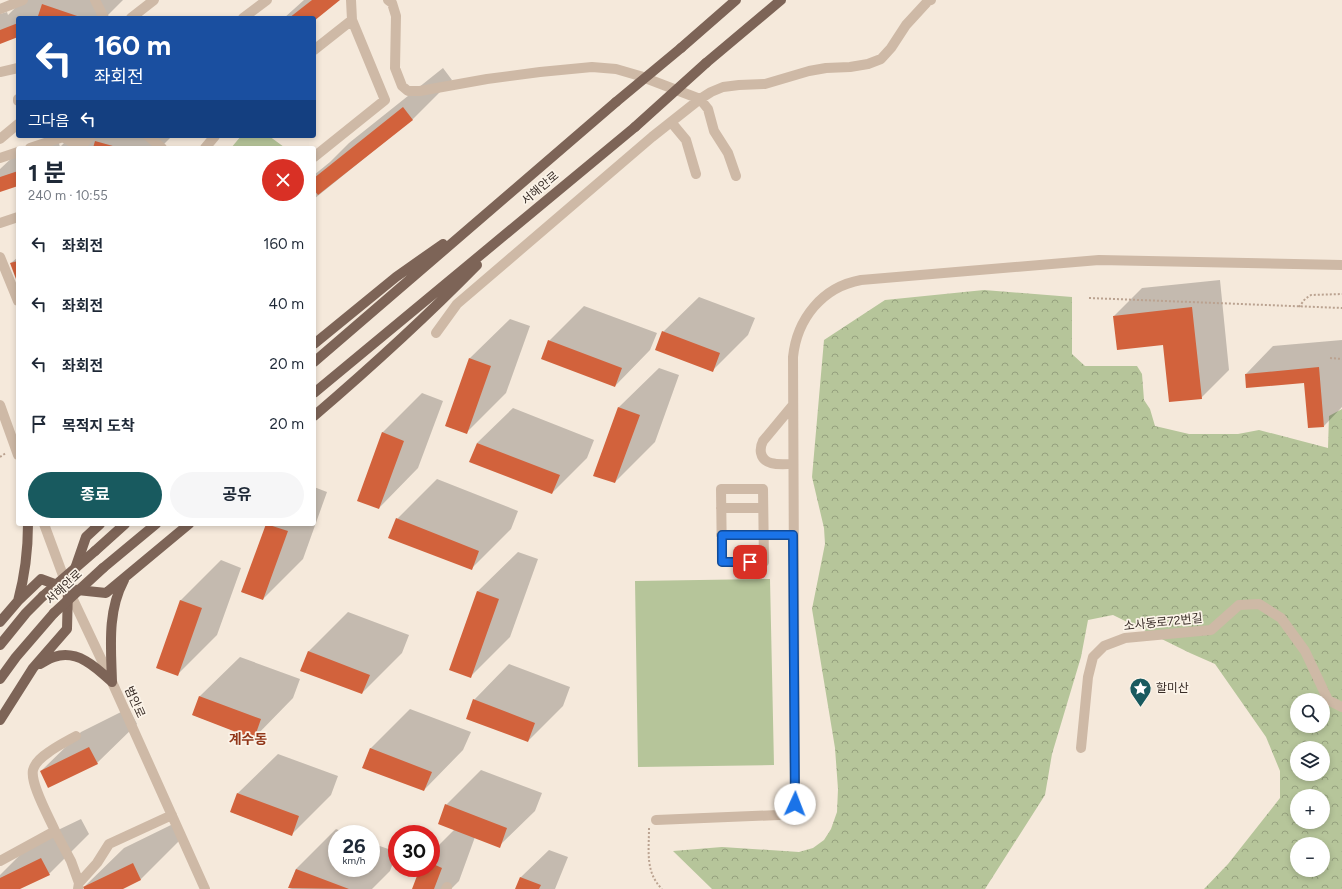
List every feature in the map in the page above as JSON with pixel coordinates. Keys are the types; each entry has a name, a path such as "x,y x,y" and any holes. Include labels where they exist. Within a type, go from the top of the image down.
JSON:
{"main road":[{"name":"서해안로","path":"316,360 736,0"},
{"name":"서해안로","path":"316,391 635,127 706,63 781,0"},
{"path":"316,342 396,277 493,208"},
{"path":"316,414 447,295 512,229"},
{"path":"18,601 25,575 28,526"},
{"path":"0,720 33,668 67,629 68,589 86,537 98,526"},
{"name":"서해안로","path":"0,646 21,619 43,596 124,526"},
{"name":"서해안로","path":"0,680 16,656 54,613 103,568 154,526"},
{"path":"0,622 18,601 42,579 68,589 106,593 187,526"},
{"path":"112,682 110,628 119,590 127,575"},
{"path":"33,668 53,657 65,654 75,656 86,661 100,670 112,682"}],"street":[{"path":"0,9 23,0"},
{"path":"95,0 103,16"},
{"path":"134,16 154,0"},
{"path":"246,16 268,0"},
{"path":"316,155 385,100 352,20 351,0"},
{"path":"388,0 392,3 396,16 395,68 402,86 408,91 420,91 487,78 592,67 616,69 640,76 700,99 708,109 714,131 728,153 736,176"},
{"path":"436,333 457,304 583,196 700,99 723,87 765,84 809,71 868,64 881,59 891,48 906,25 928,1 931,0"},
{"path":"316,48 352,20"},
{"path":"0,72 16,68"},
{"path":"671,122 686,140 696,174"},
{"path":"0,138 16,126"},
{"path":"36,146 58,138"},
{"path":"66,138 74,143 84,143 89,138"},
{"path":"150,138 160,146"},
{"path":"207,146 213,138"},
{"path":"0,158 16,153"},
{"path":"0,223 16,218"},
{"path":"0,257 16,297"},
{"path":"656,820 779,815 784,814 793,808 796,796 793,535 793,356 797,336 801,326 818,302 833,291 852,282 1099,260 1342,265"},
{"path":"0,405 16,449"},
{"path":"793,405 763,440 760,450 761,456 764,460 769,462 793,464"},
{"path":"721,489 763,489 763,508 764,562 722,562 721,489"},
{"path":"721,508 763,508"},
{"name":"범안로","path":"45,526 68,589 112,682 205,889"},
{"path":"722,535 793,535"},
{"name":"소사동로72번길","path":"1081,748 1088,677 1093,658 1104,646 1125,638 1211,630 1239,605 1259,604 1281,618 1305,651 1328,700 1342,707"},
{"path":"76,736 49,752 38,762 33,770 37,790 55,831 71,861 79,886"},
{"path":"79,886 97,863 109,844 172,815"},
{"path":"0,861 55,831"}],"path":[{"path":"1299,307 1305,299 1311,295 1342,294"},
{"path":"1089,298 1342,308"},
{"path":"1330,358 1342,359"},
{"path":"656,820 648,821 649,866 654,880 662,889"}],"green space":[{"path":"239,138 272,138 283,146 233,146"},
{"path":"984,290 1072,297 1072,354 1085,366 1137,366 1142,374 1144,400 1150,409 1155,426 1189,434 1238,434 1259,430 1328,448 1329,416 1342,409 1342,889 1204,889 1228,864 1280,798 1280,771 1266,737 1215,664 1113,615 1088,620 1081,657 1052,754 1045,795 985,889 712,889 673,851 722,847 799,852 813,848 824,840 831,829 837,812 838,789 835,748 812,609 825,544 824,528 812,477 824,340 885,300"},
{"path":"770,579 774,765 638,767 635,581"}],"building":[{"path":"312,0 340,0 316,19 316,16 292,16"},
{"path":"42,4 77,16 38,16"},
{"path":"16,24 16,38 0,44 0,30"},
{"path":"403,107 413,120 318,195 316,192 316,176"},
{"path":"95,141 113,146 94,146"},
{"path":"16,172 16,187 0,192 0,177"},
{"path":"16,262 16,279 10,263"},
{"path":"1192,307 1202,399 1169,402 1163,345 1117,350 1113,316"},
{"path":"662,331 720,353 713,372 655,350"},
{"path":"548,340 622,368 615,387 541,359"},
{"path":"469,358 491,366 467,434 445,426"},
{"path":"1319,367 1324,427 1308,428 1304,383 1246,388 1245,374"},
{"path":"618,407 640,415 615,483 593,476"},
{"path":"382,432 404,441 379,509 357,501"},
{"path":"477,443 560,475 552,494 469,462"},
{"path":"396,518 479,551 472,570 388,538"},
{"path":"265,526 272,526 288,531 263,600 241,592"},
{"path":"477,591 499,599 471,678 449,670"},
{"path":"180,600 202,608 178,676 156,668"},
{"path":"308,651 370,675 362,694 300,671"},
{"path":"199,696 261,719 254,739 192,715"},
{"path":"473,699 535,723 528,742 466,719"},
{"path":"89,747 98,764 48,788 40,771"},
{"path":"370,748 432,772 424,791 362,768"},
{"path":"237,793 299,816 292,836 230,812"},
{"path":"445,804 507,828 500,848 438,824"},
{"path":"41,858 50,875 20,889 0,889 0,878"},
{"path":"133,863 141,880 123,889 84,889 83,887"},
{"path":"296,869 349,889 288,888"},
{"path":"417,877 439,877 434,889 412,889"},
{"path":"520,877 541,885 539,889 515,889"}],"place":[{"name":"할미산","path":"1141,708"}],"district":[{"name":"계수동","path":"248,739"}],"route":[{"path":"750,562 722,562 722,535 793,535 795,804"}]}
